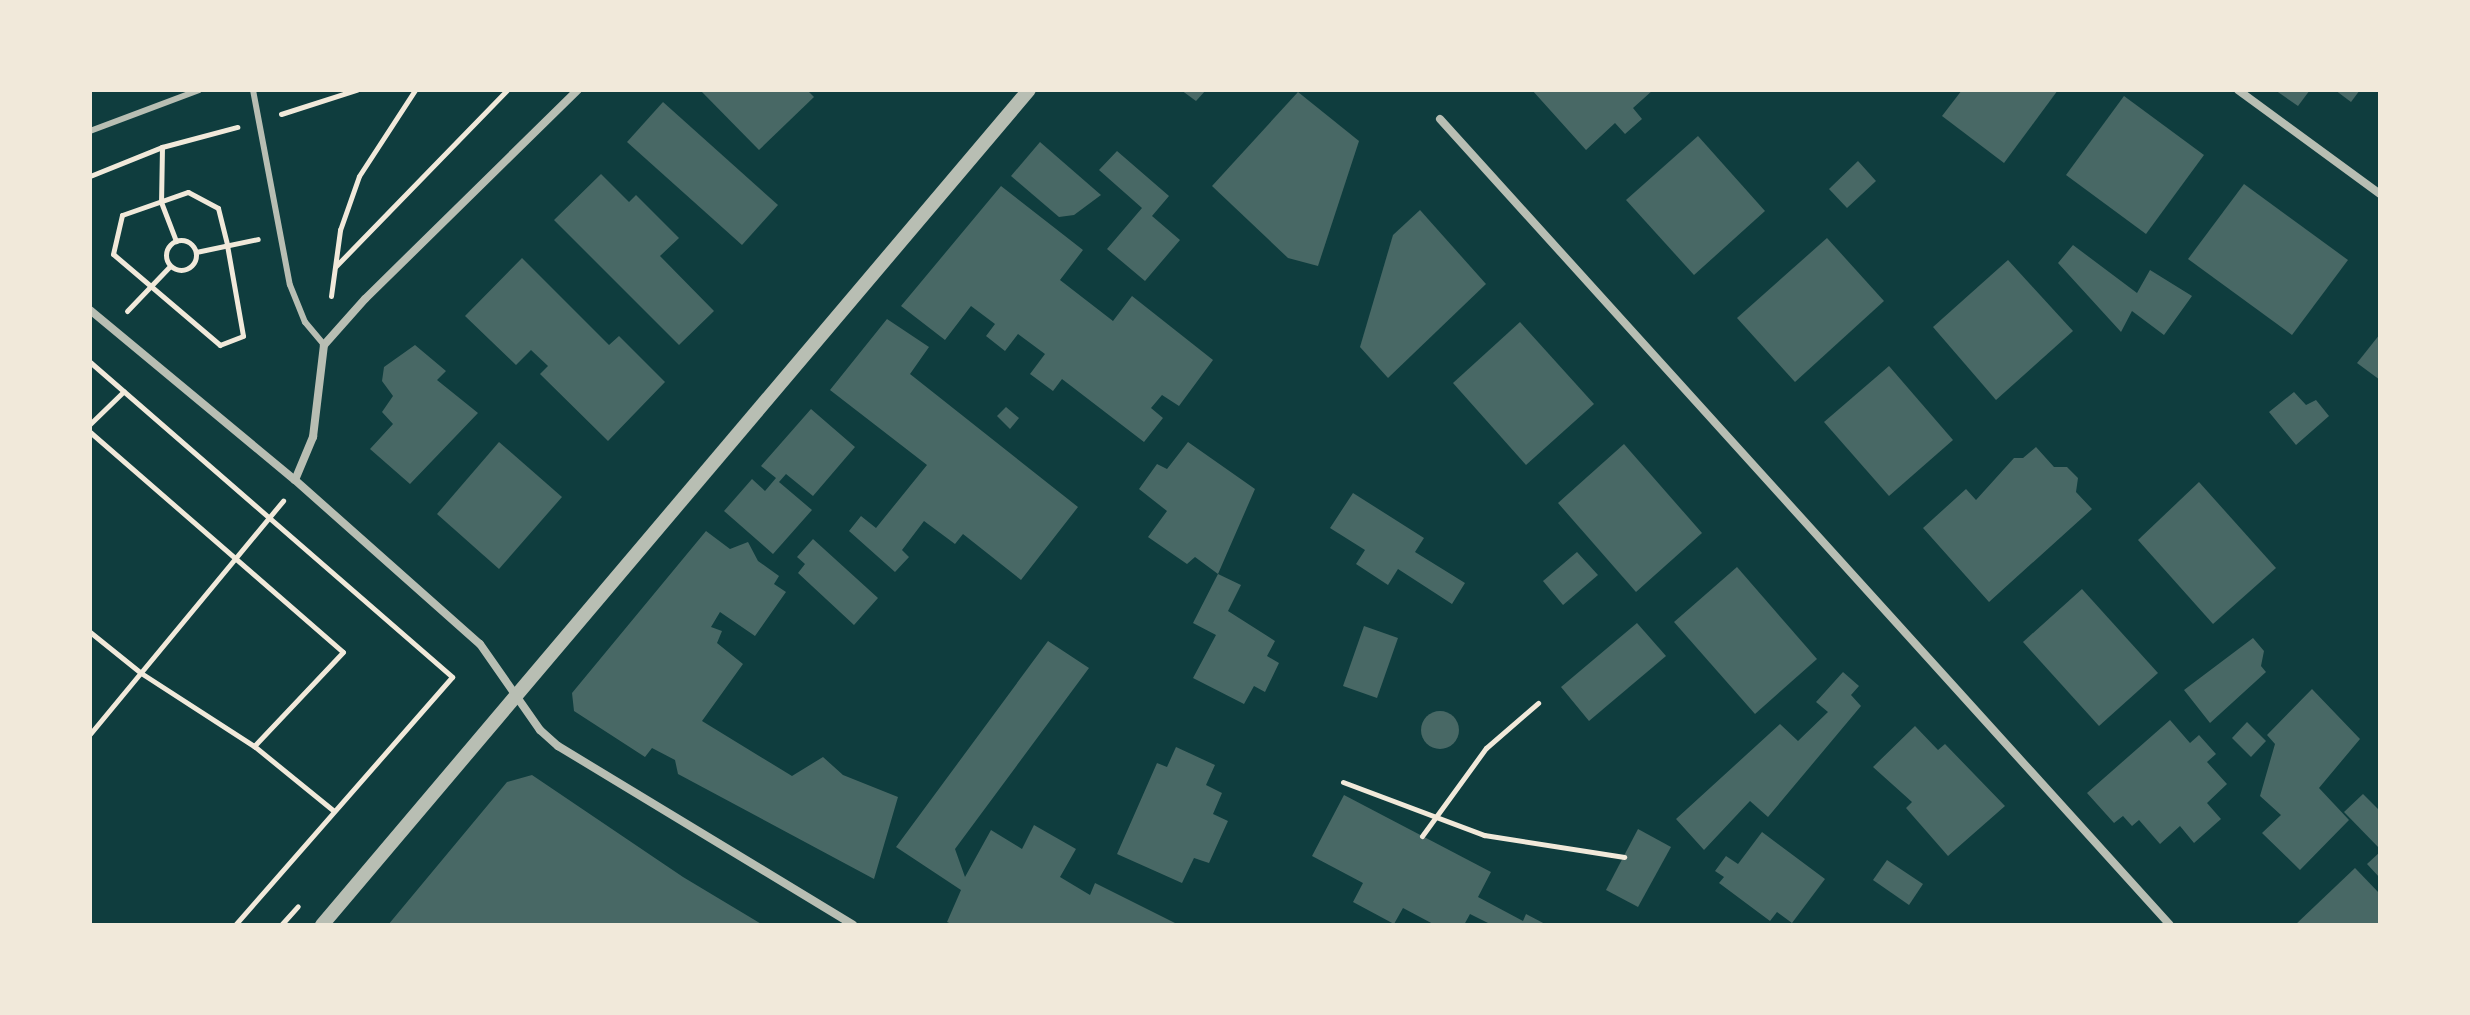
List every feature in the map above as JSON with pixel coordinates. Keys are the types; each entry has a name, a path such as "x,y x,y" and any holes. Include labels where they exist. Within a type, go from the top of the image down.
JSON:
{"street":[{"path":"295,480 313,437 324,345 365,299 578,90"},
{"path":"322,925 1029,90"},
{"path":"2238,90 2380,194"},
{"path":"1440,119 2170,925"},
{"path":"90,310 295,480 480,644 517,692 540,730 558,746 853,925"}],"lane":[{"path":"90,131 199,90"},
{"path":"253,90 290,285 305,322 324,345"}],"path":[{"path":"90,176 162,147 261,121 356,90"},
{"path":"324,345 340,230 359,176 415,90"},
{"path":"336,266 507,90"},
{"path":"162,147 161,202 176,241"},
{"path":"188,192 218,208 243,336 220,345 113,254 122,215 161,202 188,192"},
{"path":"196,252 282,234"},
{"path":"170,266 166,252 176,241 186,241 196,252"},
{"path":"170,266 189,268 196,252"},
{"path":"111,327 170,266"},
{"path":"90,362 452,677 235,925"},
{"path":"90,424 124,391"},
{"path":"90,432 343,652 254,746"},
{"path":"90,734 272,518 295,480"},
{"path":"90,632 141,673 254,746 334,811"},
{"path":"1422,836 1486,748 1538,703"},
{"path":"1343,782 1484,835 1624,857"}],"building":[{"path":"700,90 807,90 814,97 759,150"},
{"path":"1181,90 1206,90 1196,101"},
{"path":"1532,90 1653,90 1633,108 1642,119 1625,134 1615,123 1586,150"},
{"path":"1962,90 2058,90 2004,163 1942,116"},
{"path":"2275,90 2310,90 2298,106"},
{"path":"2335,90 2360,90 2351,102"},
{"path":"1298,92 1359,141 1318,266 1288,258 1212,186"},
{"path":"2124,96 2204,155 2146,234 2066,175"},
{"path":"663,102 778,205 742,245 627,142"},
{"path":"1698,136 1765,211 1694,275 1626,200"},
{"path":"1040,142 1101,195 1074,215 1059,217 1011,176"},
{"path":"1117,151 1169,196 1152,216 1180,240 1145,281 1107,249 1142,208 1099,170"},
{"path":"1858,161 1876,181 1847,208 1829,189"},
{"path":"601,174 629,202 636,195 679,238 660,256 714,311 679,345 554,220"},
{"path":"2244,184 2348,260 2292,335 2188,259"},
{"path":"1001,186 1083,250 1060,280 1113,321 1132,296 1213,360 1179,406 1162,395 1151,408 1163,418 1144,442 1062,379 1053,391 1030,374 1045,354 1018,334 1005,351 986,336 995,324 971,306 945,340 901,306"},
{"path":"1420,210 1486,284 1388,378 1360,347 1393,235"},
{"path":"1827,238 1884,301 1795,382 1737,318"},
{"path":"2073,245 2137,293 2150,270 2192,296 2164,335 2132,311 2121,332 2058,263"},
{"path":"522,258 609,345 619,336 665,382 608,441 540,374 548,366 531,350 516,365 465,316"},
{"path":"2008,260 2073,331 1996,400 1933,327"},
{"path":"887,319 929,347 910,374 1078,507 1021,580 963,534 955,544 924,521 902,550 909,557 895,572 849,531 861,516 876,528 927,465 830,390"},
{"path":"1520,322 1594,404 1526,465 1453,383"},
{"path":"2380,334 2380,380 2357,363"},
{"path":"415,345 446,371 437,380 478,413 410,484 370,449 393,424 382,412 393,396 382,381 384,367"},
{"path":"1889,366 1953,440 1889,496 1824,422"},
{"path":"2294,392 2306,405 2316,400 2329,416 2296,445 2269,412"},
{"path":"1006,407 1019,418 1010,429 997,416"},
{"path":"811,409 855,447 813,496 786,474 779,482 812,510 773,554 724,511 752,479 765,491 776,478 761,466"},
{"path":"499,442 562,497 499,569 437,514"},
{"path":"1188,442 1255,489 1218,574 1195,557 1187,564 1148,537 1167,511 1139,489 1157,464 1167,469"},
{"path":"1624,444 1702,533 1636,592 1558,503"},
{"path":"2036,447 2054,467 2067,467 2078,478 2076,492 2092,509 1989,602 1923,528 1966,489 1976,500 2014,458 2023,458"},
{"path":"2199,482 2276,568 2213,624 2138,540"},
{"path":"1353,493 1424,538 1415,552 1465,583 1452,604 1398,569 1388,585 1356,564 1365,550 1330,528"},
{"path":"706,531 730,549 748,542 758,561 779,576 774,584 786,592 755,636 720,612 711,627 722,631 717,643 743,664 702,721 792,776 823,757 843,775 898,797 874,879 678,774 675,760 652,748 645,757 574,711 572,693"},
{"path":"813,539 878,598 854,625 798,573 805,564 797,557"},
{"path":"1577,552 1598,575 1563,605 1543,581"},
{"path":"1737,567 1817,659 1755,714 1674,622"},
{"path":"1218,574 1241,585 1228,611 1275,641 1267,656 1279,663 1265,692 1254,686 1244,704 1193,678 1216,635 1193,623"},
{"path":"2082,589 2158,673 2099,726 2023,642"},
{"path":"1637,623 1666,656 1589,721 1561,687"},
{"path":"1364,626 1398,638 1377,698 1343,686"},
{"path":"2253,638 2264,651 2261,666 2266,672 2210,723 2184,690"},
{"path":"1048,641 1089,668 955,849 965,877 991,830 1022,849 1034,825 1076,849 1060,877 1090,895 1095,883 1179,925 954,925 947,922 961,890 896,847"},
{"path":"1843,672 1859,686 1851,695 1861,706 1768,817 1750,801 1704,850 1676,819 1780,724 1798,741 1828,712 1816,702"},
{"path":"2312,689 2360,739 2319,788 2349,820 2300,870 2262,833 2281,815 2260,796 2275,744 2267,735"},
{"path":"1440,711 1453,717 1459,730 1453,743 1440,749 1427,743 1421,730 1427,717"},
{"path":"2170,720 2190,743 2199,735 2216,754 2207,762 2227,784 2207,803 2221,819 2194,843 2180,826 2160,844 2139,820 2132,826 2123,816 2114,823 2087,793"},
{"path":"2247,722 2266,741 2251,757 2232,738"},
{"path":"1915,726 1938,750 1945,744 2005,806 1948,856 1906,808 1912,802 1873,767"},
{"path":"1176,747 1215,765 1206,785 1222,793 1213,814 1228,821 1209,863 1194,858 1182,883 1117,854 1157,763 1167,767"},
{"path":"532,775 683,877 763,925 388,925 507,782"},
{"path":"2363,794 2380,811 2380,849 2344,812"},
{"path":"1344,795 1491,872 1478,897 1523,921 1526,914 1547,925 1492,925 1470,914 1464,925 1435,925 1403,908 1394,924 1353,902 1363,883 1312,856"},
{"path":"1638,829 1671,847 1638,907 1606,890"},
{"path":"1762,832 1825,879 1792,923 1777,912 1770,921 1719,883 1724,877 1715,871 1726,856 1738,864"},
{"path":"2380,852 2380,878 2367,864"},
{"path":"1887,860 1923,884 1909,905 1873,880"},
{"path":"2355,868 2380,894 2380,925 2295,925"}]}
